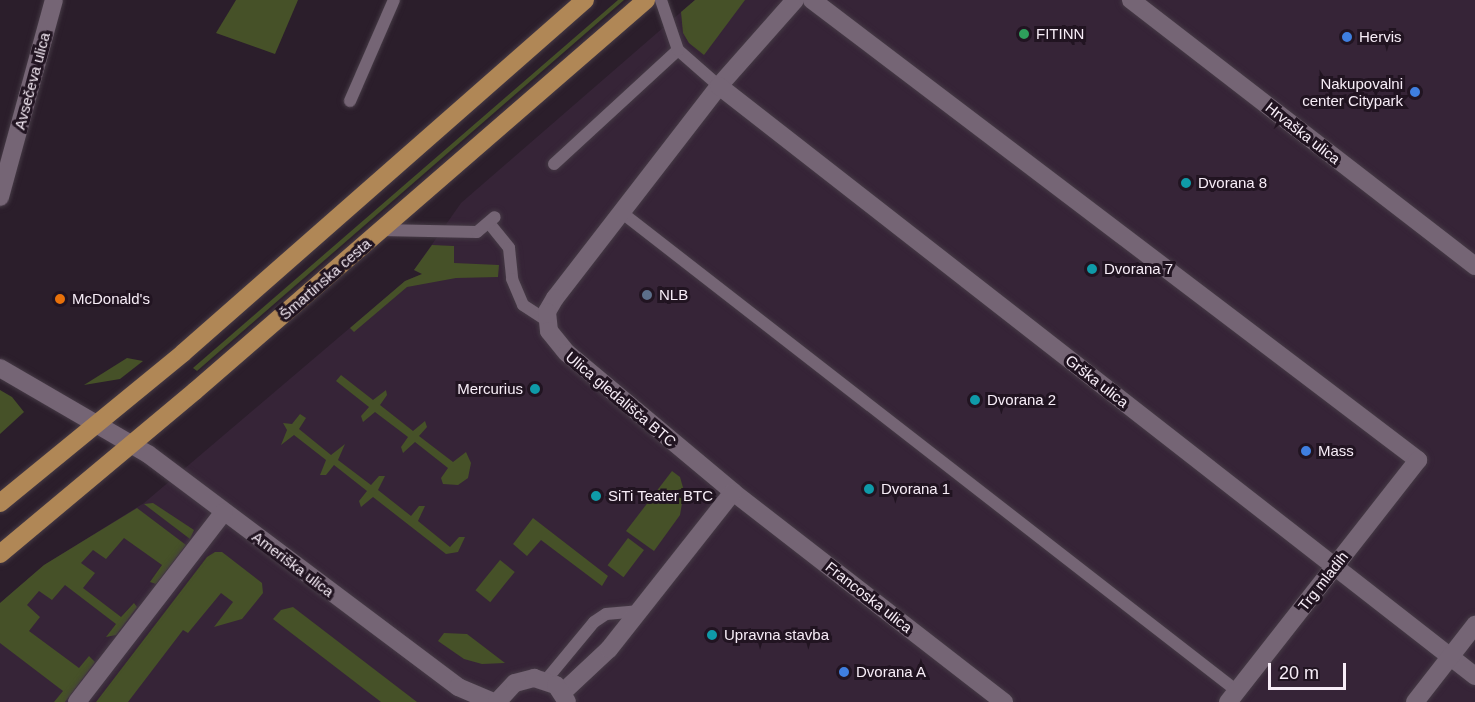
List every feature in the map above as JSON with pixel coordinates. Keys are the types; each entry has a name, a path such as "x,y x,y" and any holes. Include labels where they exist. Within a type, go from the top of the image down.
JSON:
{"main road":[{"path":"0,502 183,353 585,0"},
{"name":"Šmartinska cesta","path":"0,554 381,230 646,0"}],"street":[{"name":"Avsečeva ulica","path":"0,197 54,0"},
{"path":"546,320 555,297 719,86 795,0"},
{"name":"Trg mladih","path":"812,0 1418,460 1232,697"},
{"name":"Hrvaška ulica","path":"1131,0 1475,266"},
{"name":"Grška ulica","path":"719,86 1475,676"},
{"name":"Ulica gledališča BTC","path":"546,320 562,349 733,492"},
{"name":"Ameriška ulica","path":"0,368 130,444 458,687 495,702"},
{"path":"495,702 514,682 534,678 546,680 565,697 640,611 733,492"},
{"name":"Francoska ulica","path":"733,492 1004,702"},
{"path":"77,702 224,512"},
{"path":"1415,702 1475,625"}],"lane":[{"path":"350,101 394,0"},
{"path":"661,0 678,50 719,86"},
{"path":"554,164 678,50"},
{"path":"621,212 1232,697"},
{"path":"381,230 477,232 492,220 509,248 512,279 523,304 546,320"},
{"path":"546,680 594,622 606,614 640,611"}],"shaded area":[{"path":"695,0 1475,0 1475,702 0,702 0,603 44,565 144,503 405,281 422,274 414,270 461,203"}],"green space":[{"path":"236,0 298,0 275,54 216,33"},
{"path":"618,0 624,0 197,371 193,368"},
{"path":"695,0 745,0 704,55 689,43 683,33 681,12"},
{"path":"432,245 454,246 454,263 499,265 498,277 456,278 407,287 354,332 350,328 405,281 422,274 414,270"},
{"path":"127,358 143,361 120,379 84,385"},
{"path":"341,375 373,400 386,390 387,395 380,405 413,431 425,421 427,427 419,436 453,462 466,452 471,463 468,478 458,485 443,484 441,478 448,468 415,442 403,453 401,447 408,437 375,412 363,422 361,416 369,407 336,381"},
{"path":"0,390 12,397 24,412 0,434"},
{"path":"300,414 306,418 299,429 331,455 345,444 338,460 371,485 379,476 385,476 378,490 411,516 419,506 425,506 418,521 450,547 459,537 465,537 458,552 446,554 373,497 361,507 359,501 367,491 334,465 326,475 320,475 326,460 294,435 281,445 287,430 283,423 292,424"},
{"path":"672,471 680,477 684,491 680,515 654,551 626,531"},
{"path":"153,503 194,530 190,539 144,504"},
{"path":"137,508 186,545 156,584 150,582 162,565 124,538 106,559 93,550 81,563 95,573 83,588 121,617 134,603 137,607 116,635 106,637 116,624 65,585 52,600 39,591 27,605 40,617 29,631 79,668 89,656 95,662 65,702 54,702 63,691 0,643 0,603 44,565"},
{"path":"533,518 608,576 602,586 541,540 527,556 513,544"},
{"path":"628,538 644,550 624,577 608,565"},
{"path":"215,552 222,552 262,583 263,593 242,619 214,627 233,602 221,593 188,633 183,630 128,702 96,702 207,557"},
{"path":"500,560 515,572 490,602 475,590"},
{"path":"293,607 417,702 381,702 273,619 281,610"},
{"path":"444,633 467,634 505,663 482,664 464,659 438,641"}],"place":[{"name":"FITINN","path":"1024,34"},
{"name":"Hervis","path":"1347,37"},
{"name":"Nakupovalni center Citypark","path":"1415,92"},
{"name":"Dvorana 8","path":"1186,183"},
{"name":"Dvorana 7","path":"1092,269"},
{"name":"NLB","path":"647,295"},
{"name":"McDonald's","path":"60,299"},
{"name":"Mercurius","path":"535,389"},
{"name":"Dvorana 2","path":"975,400"},
{"name":"Mass","path":"1306,451"},
{"name":"Dvorana 1","path":"869,489"},
{"name":"SiTi Teater BTC","path":"596,496"},
{"name":"Upravna stavba","path":"712,635"},
{"name":"Dvorana A","path":"844,672"}]}
